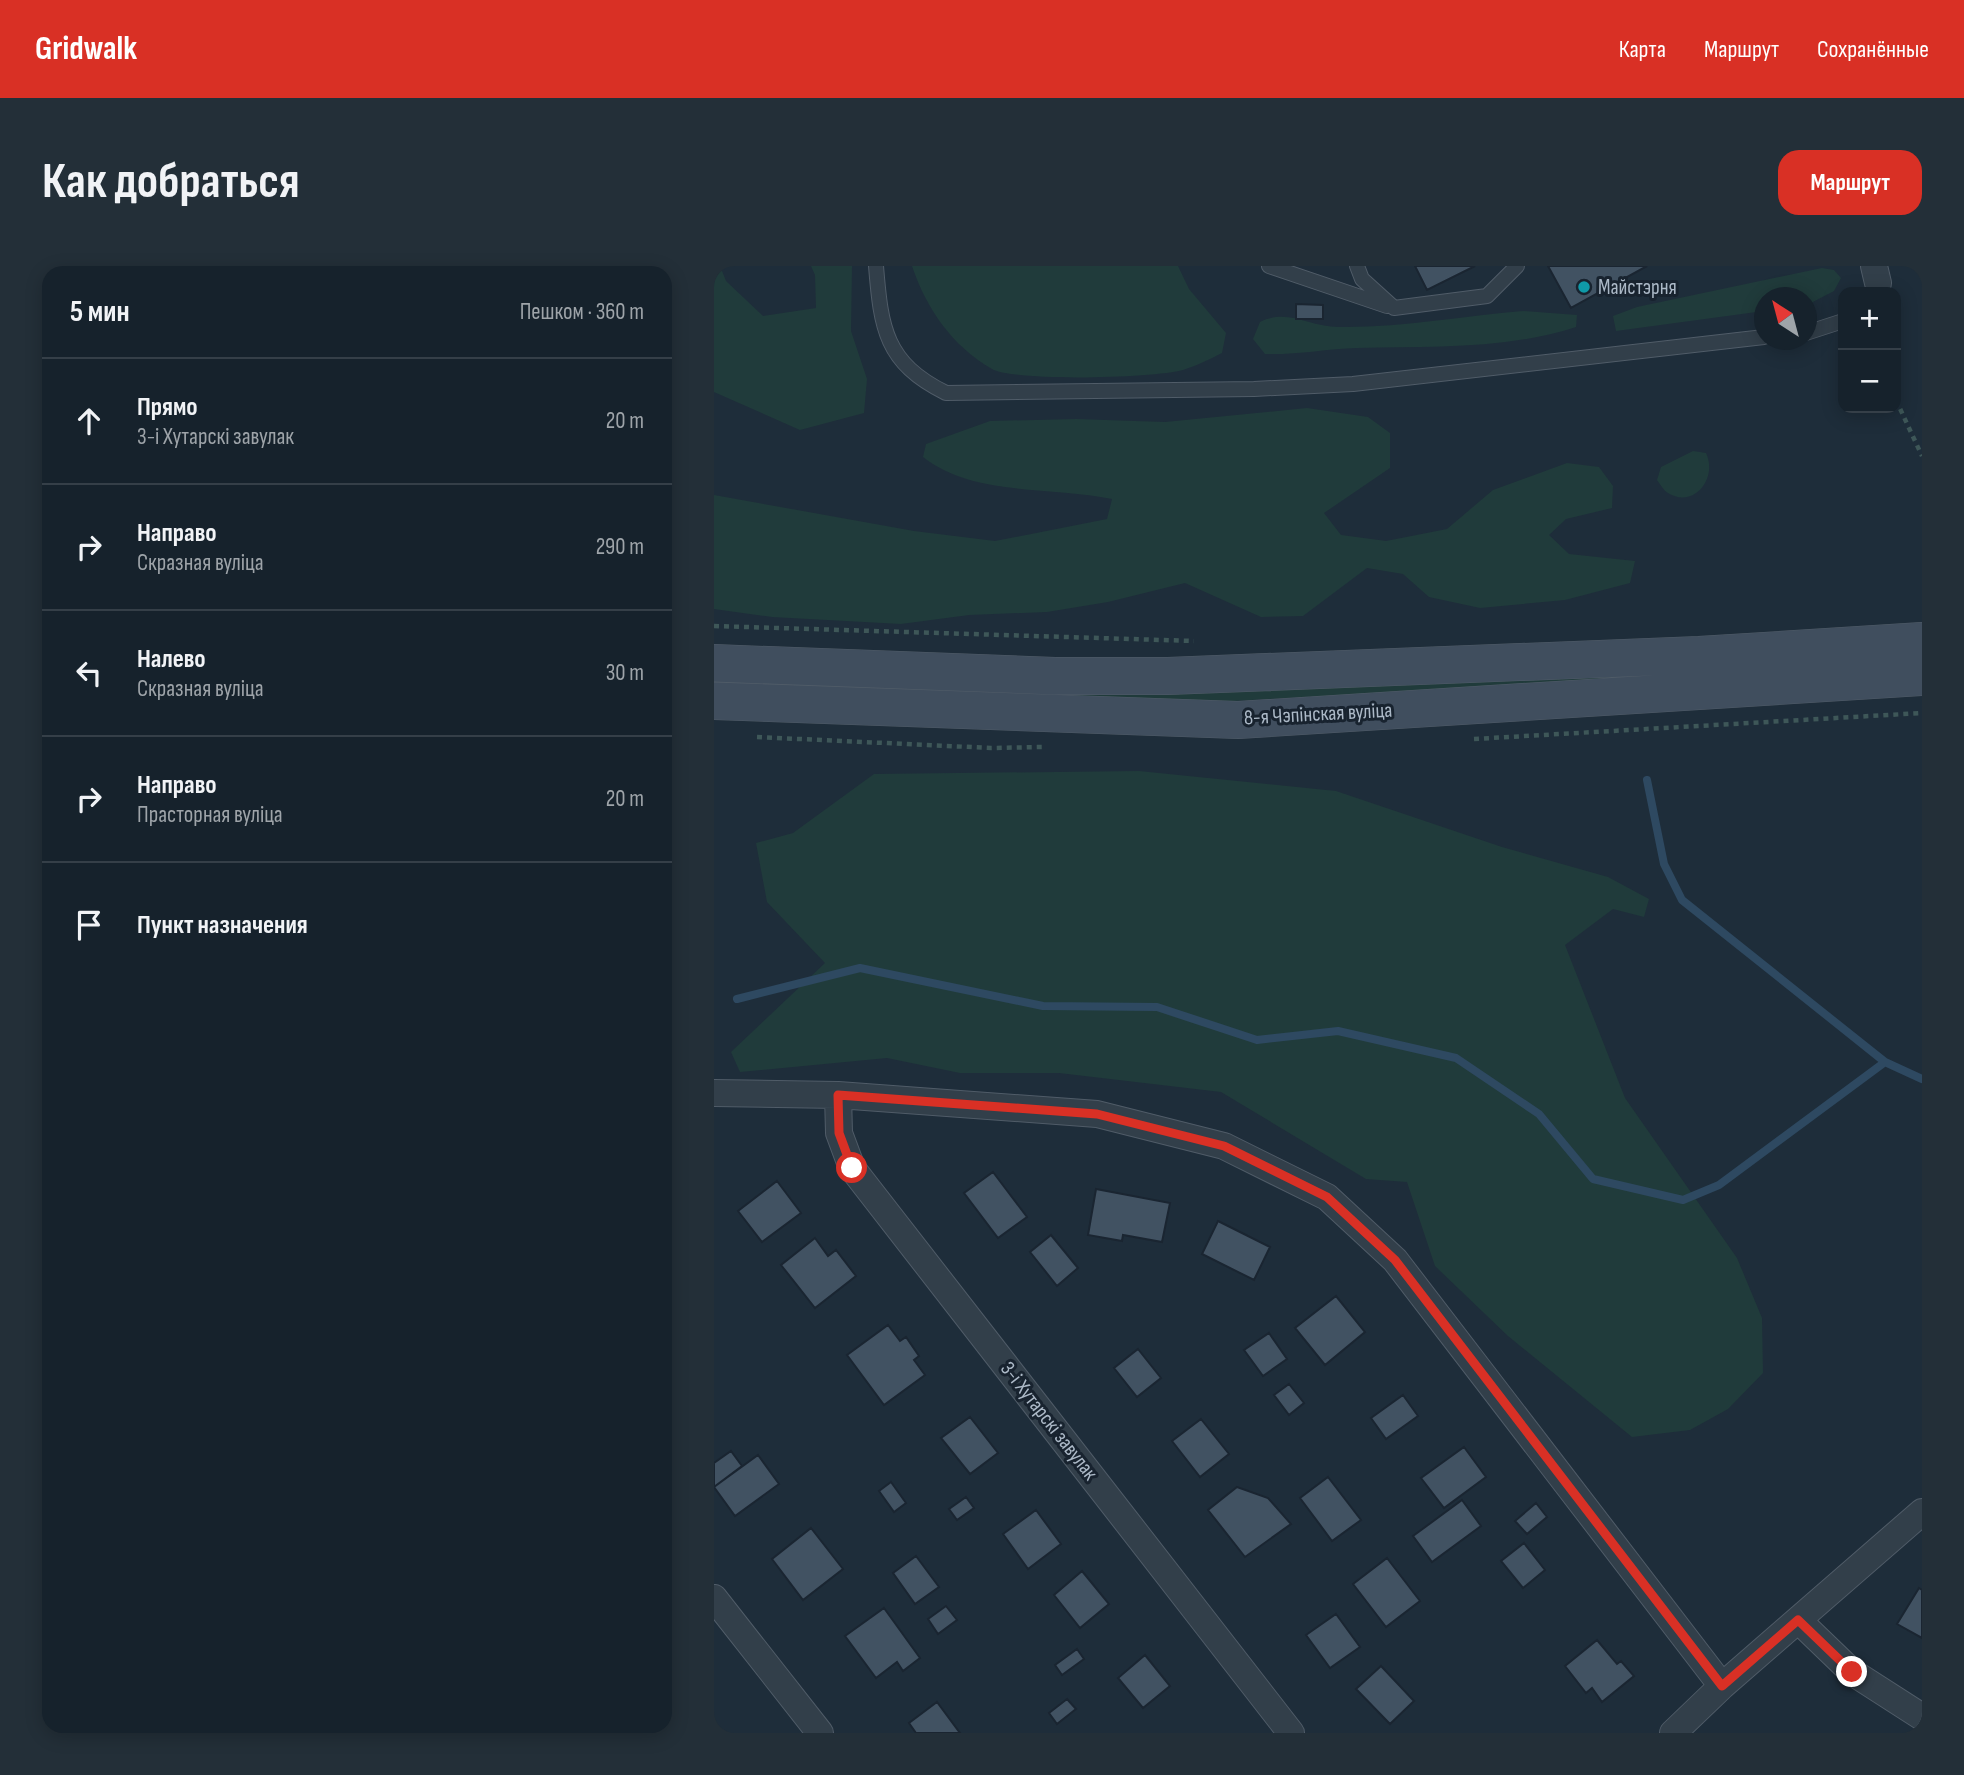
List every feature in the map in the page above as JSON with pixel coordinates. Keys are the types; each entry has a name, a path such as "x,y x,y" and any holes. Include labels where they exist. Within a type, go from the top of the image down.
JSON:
{"main road":[{"name":"8-я Чэпінская вуліца","path":"714,663 1055,676 1168,676 1699,655 1922,641"},
{"name":"8-я Чэпінская вуліца","path":"714,701 1238,720 1922,677"}],"street":[{"path":"714,1093 838,1095 1097,1114 1224,1146 1327,1197 1395,1260 1722,1686"},
{"name":"3-і Хутарскі завулак","path":"838,1095 839,1133 852,1168 1291,1733"},
{"path":"1673,1733 1722,1686 1922,1512"},
{"path":"714,1598 820,1733"},
{"path":"1798,1620 1852,1672 1922,1717"}],"lane":[{"path":"876,266 880,320 893,348 906,368 926,383 946,393 1240,390 1353,384 1754,338"},
{"path":"1269,266 1394,308 1487,296 1517,266"},
{"path":"1357,266 1362,279 1394,308"},
{"path":"1817,330 1838,323"}],"path":[{"path":"1901,411 1922,456"},
{"path":"714,626 1196,641"}],"green space":[{"path":"714,266 720,266 726,281 763,316 816,308 815,275 811,266 852,266 851,331 867,379 864,413 800,430 714,392"},
{"path":"912,266 1178,266 1189,289 1226,333 1222,353 1183,370 1168,373 1055,377 1006,373 992,369 978,360 942,325 925,297"},
{"path":"1822,268 1834,270 1841,278 1834,291 1817,300 1817,287 1754,287 1754,312 1616,331 1613,316 1637,307"},
{"path":"1523,311 1577,315 1576,327 1522,340 1495,343 1277,354 1265,354 1253,339 1260,322 1270,318 1289,317 1328,326 1362,327"},
{"path":"1307,408 1368,417 1390,433 1390,468 1324,513 1341,535 1386,541 1447,529 1493,490 1567,463 1599,467 1613,486 1612,508 1566,519 1549,535 1569,554 1635,561 1630,583 1565,600 1480,608 1429,597 1403,574 1367,568 1303,616 1261,617 1185,583 1108,602 1047,612 969,615 901,624 772,617 714,609 714,495 914,531 995,541 1107,519 1112,499 1014,488 965,479 943,470 923,457 926,444 990,421 1076,419 1165,422"},
{"path":"1693,451 1706,453 1709,472 1706,481 1695,494 1687,497 1668,493 1657,480 1661,467"},
{"path":"1922,663 1233,701 1089,700 714,686 714,676"},
{"path":"1139,771 1336,791 1502,847 1608,877 1649,899 1644,917 1613,909 1565,945 1625,1098 1737,1258 1762,1318 1763,1373 1728,1409 1690,1430 1632,1437 1508,1336 1435,1266 1407,1182 1366,1179 1221,1092 1059,1073 960,1073 887,1058 740,1072 731,1052 825,963 767,902 756,843 793,833 874,774"}],"building":[{"path":"1415,266 1475,266 1427,290"},
{"name":"Майстэрня","path":"1548,266 1647,266 1571,308"},
{"path":"1296,304 1323,305 1323,319 1296,319"},
{"path":"993,1172 1027,1217 998,1238 964,1193"},
{"path":"777,1181 801,1213 762,1242 738,1211"},
{"path":"1096,1189 1170,1203 1162,1242 1123,1235 1122,1241 1088,1235"},
{"path":"1218,1221 1270,1247 1254,1280 1202,1254"},
{"path":"1051,1235 1078,1268 1057,1286 1030,1252"},
{"path":"815,1238 828,1256 836,1250 856,1276 815,1308 781,1265"},
{"path":"1336,1296 1365,1332 1325,1365 1295,1328"},
{"path":"888,1325 900,1341 906,1337 919,1356 914,1360 925,1375 884,1405 847,1355"},
{"path":"1269,1333 1287,1359 1263,1376 1244,1350"},
{"path":"1138,1349 1161,1378 1137,1397 1114,1368"},
{"path":"1289,1384 1304,1403 1289,1415 1274,1395"},
{"path":"1403,1395 1418,1416 1386,1439 1371,1418"},
{"path":"970,1417 998,1453 970,1474 941,1438"},
{"path":"1201,1419 1229,1454 1200,1477 1172,1441"},
{"path":"1464,1447 1486,1477 1444,1508 1421,1478"},
{"path":"731,1451 742,1466 714,1487 714,1463"},
{"path":"758,1455 779,1484 735,1516 714,1487"},
{"path":"1328,1477 1361,1520 1332,1541 1300,1498"},
{"path":"891,1482 906,1503 894,1512 879,1491"},
{"path":"1237,1487 1268,1498 1291,1524 1245,1557 1208,1510"},
{"path":"966,1497 974,1508 957,1520 949,1509"},
{"path":"1462,1500 1481,1526 1432,1562 1413,1536"},
{"path":"1536,1503 1547,1517 1527,1534 1515,1521"},
{"path":"1036,1510 1061,1544 1028,1569 1003,1534"},
{"path":"811,1528 843,1569 803,1600 772,1559"},
{"path":"1524,1543 1545,1570 1523,1588 1501,1561"},
{"path":"916,1556 939,1587 915,1604 893,1573"},
{"path":"1387,1558 1420,1601 1386,1627 1353,1584"},
{"path":"1082,1571 1109,1604 1080,1628 1054,1595"},
{"path":"1919,1588 1922,1590 1922,1638 1897,1624"},
{"path":"946,1606 957,1620 938,1634 928,1619"},
{"path":"884,1608 920,1658 903,1671 897,1662 876,1678 845,1636"},
{"path":"1336,1614 1360,1647 1330,1668 1306,1635"},
{"path":"1597,1640 1617,1664 1621,1661 1634,1676 1602,1702 1592,1688 1586,1693 1565,1666"},
{"path":"1077,1649 1084,1659 1062,1675 1055,1665"},
{"path":"1145,1655 1170,1686 1143,1708 1118,1678"},
{"path":"1381,1666 1414,1701 1390,1724 1356,1689"},
{"path":"1067,1699 1076,1709 1057,1724 1049,1713"},
{"path":"937,1702 960,1733 916,1733 909,1723"}],"waterway":[{"path":"1647,780 1664,864 1682,900 1885,1062 1922,1079"},
{"path":"737,999 860,968 1043,1006 1157,1007 1257,1040 1338,1031 1456,1058 1539,1114 1593,1179 1683,1200 1719,1185 1885,1062"}],"place":[{"name":"Майстэрня","path":"1584,287"}],"route":[{"path":"852,1168 839,1133 838,1095 1097,1114 1224,1146 1327,1197 1395,1260 1722,1686 1798,1620 1852,1672"}]}
